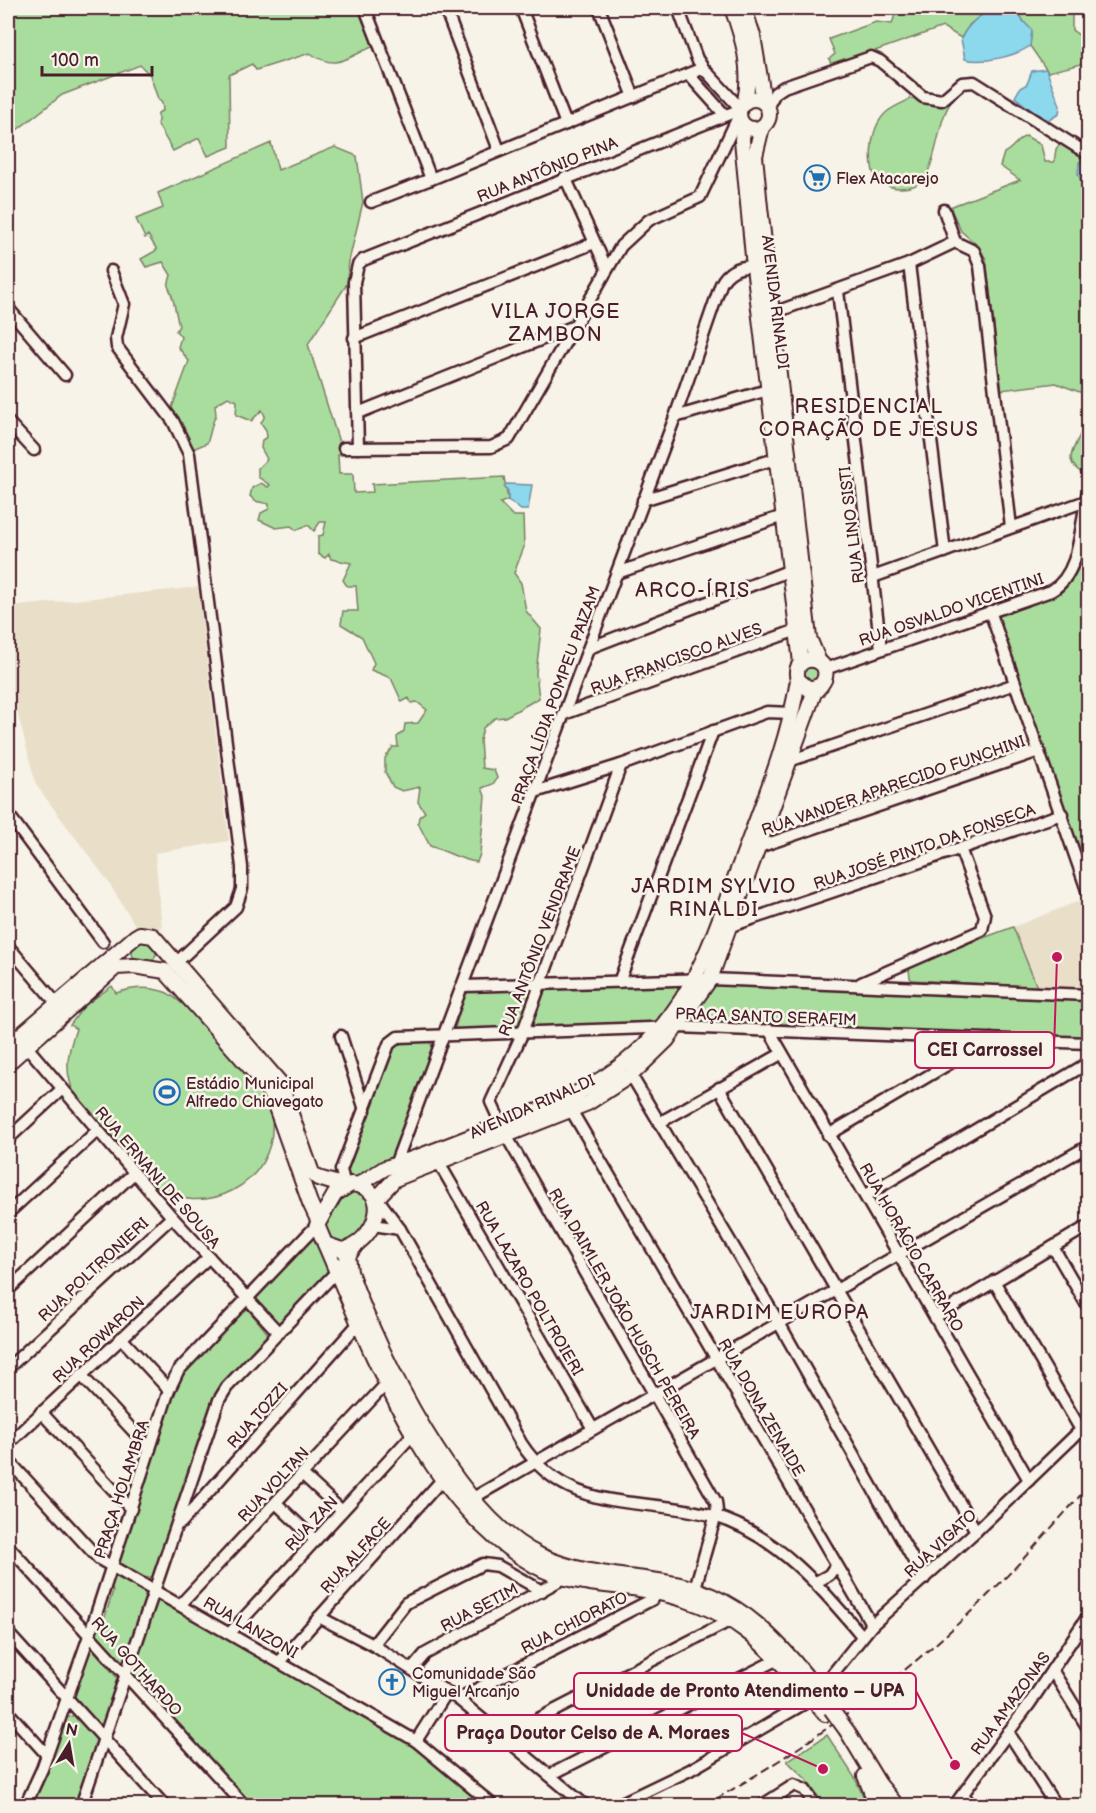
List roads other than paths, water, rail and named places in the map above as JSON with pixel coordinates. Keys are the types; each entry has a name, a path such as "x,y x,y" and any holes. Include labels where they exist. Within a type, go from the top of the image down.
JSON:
{"main road":[{"name":"AVENIDA RINALDI","path":"732,8 747,62 748,82 742,112 742,140 760,267 771,389 782,454 783,516 809,638 822,665"},
{"path":"744,8 753,36 766,104 769,120 762,127 752,129 742,112 755,99 766,104"},
{"name":"AVENIDA RINALDI","path":"762,127 756,156 760,267 772,313 801,663"},
{"path":"810,659 822,665 825,679 819,686 809,689 798,680 796,671 801,663 810,659"},
{"name":"AVENIDA RINALDI","path":"377,1199 395,1179 440,1163 596,1084 631,1059 661,1028 693,980 777,766 792,713 798,680"},
{"name":"AVENIDA RINALDI","path":"317,1222 336,1194 371,1175 395,1165 571,1110 603,1094 631,1075 678,1027 710,979 756,848 819,686"},
{"path":"8,1063 17,1043 57,1004 140,934 147,934 161,944 280,1083 312,1173 318,1179 351,1186 377,1199 373,1225 360,1243 352,1250 342,1250 326,1244"},
{"path":"130,942 127,952 134,966"},
{"path":"152,967 162,952 161,944"},
{"path":"17,1043 116,967 152,967 170,975 269,1090 317,1222 358,1324 386,1384 414,1433 448,1473 489,1518 538,1555 568,1568 662,1587 731,1620 748,1630 815,1695"},
{"path":"352,1250 350,1272 392,1372 466,1510 509,1550 535,1566 564,1578 694,1588 724,1601 757,1623 774,1637 897,1806"},
{"path":"844,1733 877,1806"}],"street":[{"path":"365,8 431,178"},
{"path":"446,8 499,150"},
{"path":"521,8 566,124"},
{"path":"599,8 634,97"},
{"path":"344,448 491,447 501,444 515,431 607,269 634,231 666,211 694,202 700,197 742,112 697,59 678,8"},
{"path":"766,104 775,93 784,87 872,57 929,100 942,100 962,83 974,82 1089,154"},
{"path":"371,202 704,68"},
{"path":"689,75 724,114"},
{"name":"RUA ANTÔNIO PINA","path":"354,338 354,282 358,265 367,258 724,114 742,112"},
{"path":"565,177 607,269"},
{"path":"944,210 956,242 974,251 980,266 1011,527"},
{"path":"772,313 909,264 956,242"},
{"path":"358,448 354,338 594,243"},
{"path":"909,264 945,552"},
{"name":"PRAÇA LÍDIA POMPEU PAIZAM","path":"395,1165 442,1036 464,986 675,417 723,280 743,266 760,267"},
{"path":"111,271 124,304 116,338 117,347 173,421 189,454 242,867 242,889 236,907 177,962"},
{"name":"RUA LINO SISTI","path":"838,291 881,649"},
{"path":"8,309 65,375"},
{"path":"358,413 575,326"},
{"path":"675,417 771,389"},
{"path":"8,422 34,450"},
{"path":"644,500 782,454"},
{"path":"873,577 945,552 1087,496"},
{"name":"RUA OSVALDO VICENTINI","path":"822,665 881,649 1051,591 1068,577 1087,496"},
{"path":"616,573 783,516"},
{"path":"589,648 795,569"},
{"path":"990,611 1089,893"},
{"name":"RUA FRANCISCO ALVES","path":"564,714 797,630"},
{"path":"789,762 1015,684"},
{"path":"535,792 621,765 767,712 792,713"},
{"path":"619,982 713,731"},
{"name":"RUA VANDER APARECIDO FUNCHINI","path":"756,848 1039,751"},
{"name":"RUA ANTÔNIO VENDRAME","path":"504,1131 491,1106 491,1099 522,1034 621,765"},
{"path":"8,814 103,942"},
{"name":"RUA JOSÉ PINTO DA FONSECA","path":"728,927 962,850 1062,814"},
{"path":"858,984 982,930 985,916 962,850"},
{"path":"8,946 57,1004"},
{"name":"PRAÇA SANTO SERAFIM","path":"464,986 710,979 1089,995"},
{"name":"PRAÇA SANTO SERAFIM","path":"365,1110 391,1041 398,1037 678,1027 1086,1043"},
{"name":"RUA HORÁCIO CARRARO","path":"769,1030 1029,1480"},
{"path":"341,1036 365,1110 341,1170 351,1186"},
{"path":"954,1038 956,1059"},
{"path":"828,1135 992,1039"},
{"name":"RUA ERNANI DE SOUSA","path":"17,1043 62,1089 172,1217 279,1333"},
{"path":"866,1195 1088,1063 1086,1043"},
{"path":"659,1123 781,1053"},
{"path":"631,1075 779,1323 924,1579"},
{"path":"719,1088 976,1531"},
{"path":"8,1139 62,1089"},
{"name":"RUA DONA ZENAIDE","path":"571,1110 872,1625"},
{"path":"8,1213 97,1131"},
{"name":"RUA DAIMLER JOÃO HUSCH PEREIRA","path":"504,1131 716,1502 716,1516"},
{"path":"473,1498 1089,1146"},
{"name":"RUA LAZARO POLTROIERI","path":"440,1163 594,1429"},
{"path":"8,1290 134,1173"},
{"path":"377,1199 400,1228 534,1463 557,1482 592,1497 716,1516 766,1542 816,1582 862,1636"},
{"name":"RUA POLTRONIERI","path":"8,1368 172,1217"},
{"name":"PRAÇA HOLAMBRA","path":"25,1806 48,1755 169,1390 184,1362 317,1222"},
{"path":"373,1225 400,1228"},
{"path":"935,1317 1089,1226"},
{"path":"1053,1247 1089,1307"},
{"path":"85,1803 104,1739 219,1400 227,1387 337,1271 352,1250"},
{"name":"RUA ROWARON","path":"8,1444 208,1257"},
{"path":"994,1281 1085,1426"},
{"name":"RUA TOZZI","path":"178,1525 358,1324"},
{"path":"121,1338 169,1390"},
{"path":"81,1375 150,1449"},
{"name":"RUA VOLTAN","path":"181,1604 386,1384"},
{"path":"41,1412 131,1509"},
{"name":"RUA VIGATO","path":"615,1806 690,1770 815,1695 872,1625 976,1531 1085,1426"},
{"name":"RUA ZAN","path":"230,1633 414,1433"},
{"name":"RUA LANZONI","path":"8,1460 99,1559 181,1604 416,1741 494,1806"},
{"name":"RUA ALFACE","path":"280,1661 448,1473"},
{"path":"302,1474 342,1511"},
{"path":"276,1503 315,1540"},
{"path":"694,1588 716,1516"},
{"name":"RUA GOTHARDO","path":"8,1546 241,1804"},
{"path":"372,1645 406,1603 483,1564 498,1566 542,1591"},
{"path":"816,1582 829,1575 836,1565"},
{"name":"RUA SETIM","path":"413,1668 425,1654 564,1578"},
{"name":"RUA CHIORATO","path":"458,1698 653,1599 662,1587"},
{"name":"RUA AMAZONAS","path":"954,1806 1089,1616"},
{"path":"319,1617 413,1668 458,1698 586,1806"},
{"path":"505,1736 731,1620"},
{"path":"8,1633 165,1806"},
{"path":"550,1775 778,1659"},
{"path":"1052,1670 1089,1728"},
{"path":"416,1741 447,1692"},
{"path":"8,1712 48,1755"},
{"path":"1008,1732 1056,1806"},
{"path":"761,1806 794,1785 805,1790 815,1806"},
{"path":"963,1794 971,1806"}],"water":[{"path":"996,8 1016,8 1023,21 1032,30 1030,46 999,58 965,59 961,39 967,28 985,13"},
{"path":"1046,69 1060,105 1059,114 1049,120 1037,115 1015,97 1020,88 1027,84 1032,71"},
{"path":"1079,162 1088,162 1088,194 1078,174"},
{"path":"507,484 532,485 528,510 521,510 508,500 508,491 504,486"}],"railway":[{"path":"704,1806 817,1735 924,1654 1002,1581 1088,1487"}],"place":[{"name":"Flex Atacarejo","path":"817,178"},
{"name":"CEI Carrossel","path":"1057,957"},
{"name":"Estádio Municipal Alfredo Chiavegato","path":"167,1092"},
{"name":"Comunidade São Miguel Arcanjo","path":"392,1682"},
{"name":"Unidade de Pronto Atendimento – UPA","path":"955,1765"},
{"name":"Praça Doutor Celso de A. Moraes","path":"823,1769"}],"district":[{"name":"VILA JORGE ZAMBON","path":"556,322"},
{"name":"RESIDENCIAL CORAÇÃO DE JESUS","path":"869,418"},
{"name":"ARCO-ÍRIS","path":"693,590"},
{"name":"JARDIM SYLVIO RINALDI","path":"714,898"},
{"name":"JARDIM EUROPA","path":"780,1312"}]}
